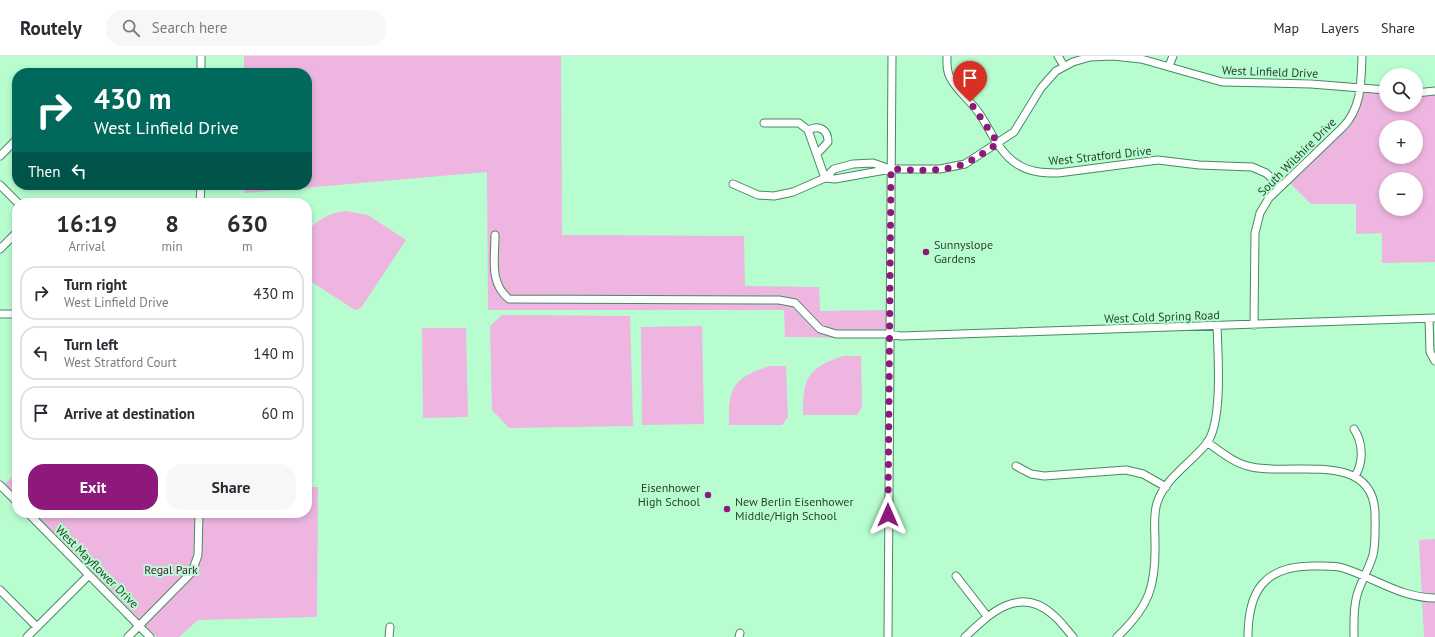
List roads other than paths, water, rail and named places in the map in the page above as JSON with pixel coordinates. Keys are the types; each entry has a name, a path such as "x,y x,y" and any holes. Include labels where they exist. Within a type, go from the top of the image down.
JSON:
{"street":[{"path":"201,56 201,68"},
{"path":"888,637 892,56"},
{"name":"West Stratford Drive","path":"947,56 949,76 979,113 1006,155 1017,164 1038,172 1058,173 1158,160 1199,165 1252,167 1266,173 1280,186"},
{"path":"1058,56 1064,66"},
{"name":"West Linfield Drive","path":"825,178 835,179 891,169 927,170 958,166 972,160 1014,132 1044,83 1064,66 1082,59 1113,56 1140,59 1222,82 1311,84 1379,89"},
{"path":"1169,66 1173,56"},
{"name":"South Wilshire Drive","path":"1254,324 1254,257 1256,223 1265,204 1280,186 1347,123 1357,106 1361,88 1362,56"},
{"path":"1423,92 1435,91"},
{"path":"764,123 799,123 808,130 825,178"},
{"path":"808,130 814,127 820,128 825,131 828,137 828,142 817,154"},
{"path":"0,156 12,144"},
{"name":"West Linfield Drive","path":"733,184 758,194 774,196 793,192 825,178 834,169 853,164 873,163 891,169"},
{"path":"0,185 13,198"},
{"name":"West Cold Spring Road","path":"495,235 496,282 501,293 509,299 779,300 795,303 820,329 836,334 890,334 901,336 1432,318"},
{"path":"2,247 12,237"},
{"path":"0,314 12,314"},
{"path":"1432,318 1430,352 1435,361"},
{"path":"1117,637 1137,617 1152,589 1156,566 1156,510 1160,496 1166,487 1208,442 1216,422 1217,326"},
{"path":"1354,429 1359,439 1361,453 1360,464 1354,476"},
{"path":"1208,442 1235,461 1253,468 1335,470 1354,476 1368,490 1375,507 1374,547 1357,594 1354,608 1354,637"},
{"path":"1016,466 1031,474 1044,476 1126,470 1144,474 1166,487"},
{"path":"0,485 12,497"},
{"name":"West Mayflower Drive","path":"33,518 150,637"},
{"path":"128,637 192,572 198,555 199,518"},
{"path":"1248,637 1248,618 1252,602 1260,587 1278,572 1300,566 1330,566 1344,568 1408,595 1435,598"},
{"path":"26,637 89,575"},
{"path":"956,576 987,616"},
{"path":"0,590 37,627"},
{"path":"965,637 987,616 997,609 1011,604 1030,603 1051,612 1073,637"},
{"path":"389,637 390,627"}],"place":[{"name":"Sunnyslope Gardens","path":"926,252"},
{"name":"Eisenhower High School","path":"708,495"},
{"name":"New Berlin Eisenhower Middle/High School","path":"727,509"}],"park label":[{"name":"Regal Park","path":"171,570"}]}
